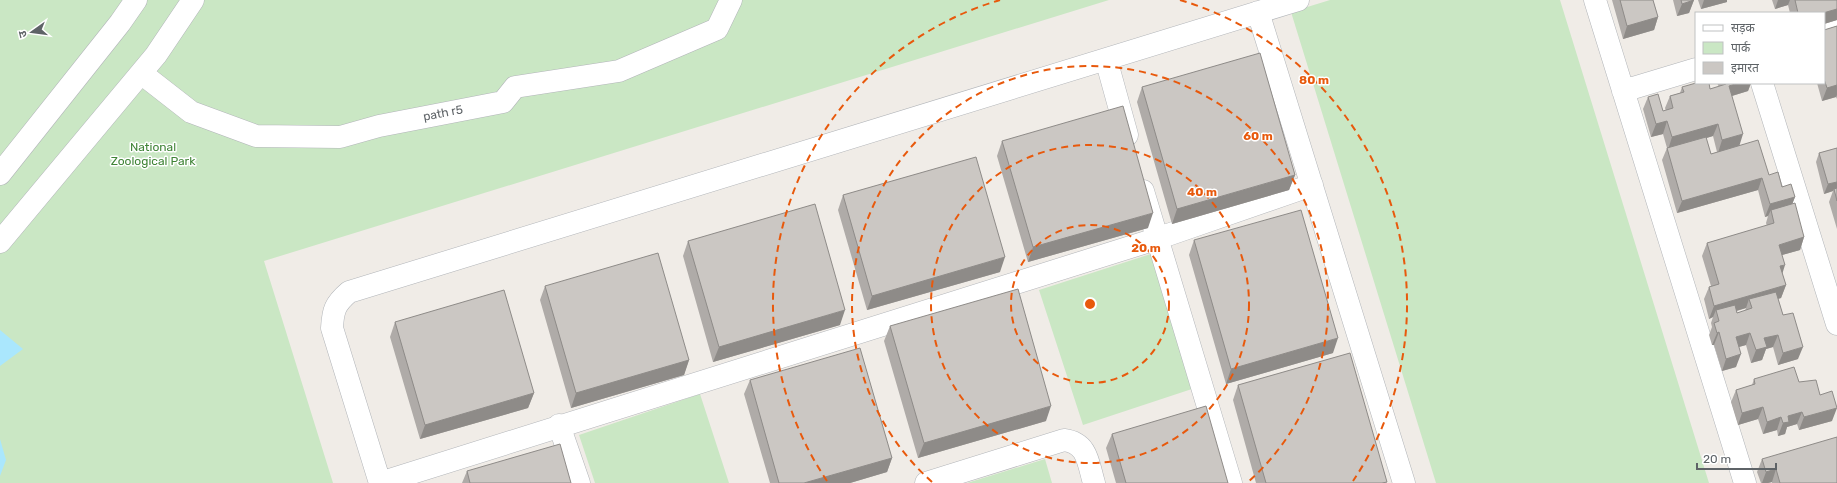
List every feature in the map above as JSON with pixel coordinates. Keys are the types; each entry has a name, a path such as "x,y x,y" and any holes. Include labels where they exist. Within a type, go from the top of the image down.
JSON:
{"street":[{"path":"0,174 120,24 136,0"},
{"path":"0,242 156,55 193,0"},
{"name":"path r5","path":"141,73 192,112 256,136 340,137 379,126 502,102 515,87 619,71 717,28 730,0"},
{"path":"1298,0 349,292 339,301 332,313 332,328 380,483 559,425 1156,239 1312,185"},
{"path":"1595,0 1745,483"},
{"path":"1258,12 1404,483"},
{"path":"1825,29 1837,24"},
{"path":"1106,59 1156,239 1231,483"},
{"path":"1623,91 1695,69"},
{"path":"1762,84 1837,324"},
{"path":"559,425 579,483"},
{"path":"926,483 1064,440 1074,441 1084,451 1094,483"}],"green space":[{"name":"National Zoological Park","path":"0,0 1109,0 264,261 333,483 0,483"},
{"path":"1330,0 1560,0 1709,483 1436,483 1291,12"},
{"path":"1160,251 1204,385 1083,425 1039,290"},
{"path":"700,394 729,483 595,483 579,435"},
{"path":"1045,459 1052,483 967,483"}],"water":[{"path":"0,330 23,349 0,366"},
{"path":"0,439 6,460 0,476"}],"building":[{"path":"1620,0 1653,0 1658,17 1627,26"},
{"path":"1681,0 1694,0 1682,4"},
{"path":"1795,0 1837,0 1837,9 1825,12 1798,12"},
{"path":"1837,26 1837,85 1827,88 1825,82 1825,30"},
{"path":"1260,53 1295,175 1177,209 1142,87"},
{"path":"1695,83 1709,84 1710,89 1726,84 1735,84 1729,86 1743,134 1722,140 1718,124 1672,137 1667,121 1656,124 1648,97 1658,94 1663,111 1673,108 1670,96 1684,92 1682,87"},
{"path":"1123,106 1153,213 1033,247 1002,141"},
{"path":"1706,137 1711,154 1758,140 1769,175 1778,172 1782,187 1791,184 1795,197 1770,204 1762,178 1682,201 1667,148"},
{"path":"1837,148 1837,182 1828,184 1819,153"},
{"path":"976,157 1005,257 872,296 843,195"},
{"path":"1837,188 1837,201 1834,189"},
{"path":"1795,203 1804,237 1779,245 1785,265 1780,266 1786,285 1714,306 1709,287 1719,284 1707,243 1774,223 1771,210"},
{"path":"815,204 845,310 719,347 688,241"},
{"path":"1301,210 1338,338 1231,369 1194,240"},
{"path":"658,253 689,360 576,393 545,286"},
{"path":"1018,289 1051,406 924,443 890,326"},
{"path":"504,290 534,393 425,425 395,322"},
{"path":"1776,292 1783,315 1793,313 1803,347 1783,353 1778,335 1764,338 1767,347 1756,350 1750,333 1736,337 1741,354 1726,359 1719,332 1717,333 1714,323 1719,321 1716,310 1735,305 1737,313 1752,308 1749,299"},
{"path":"860,348 892,458 804,483 779,483 750,380"},
{"path":"1350,353 1387,482 1266,483 1238,385"},
{"path":"1794,367 1799,382 1816,380 1820,395 1832,391 1837,408 1804,417 1802,412 1788,416 1789,422 1783,423 1781,417 1767,422 1763,407 1742,413 1736,390 1755,384 1754,379"},
{"path":"1206,406 1228,483 1126,483 1112,434"},
{"path":"1837,437 1837,483 1780,483 1776,469 1766,472 1762,459"},
{"path":"560,444 571,483 470,483 467,471"}]}
